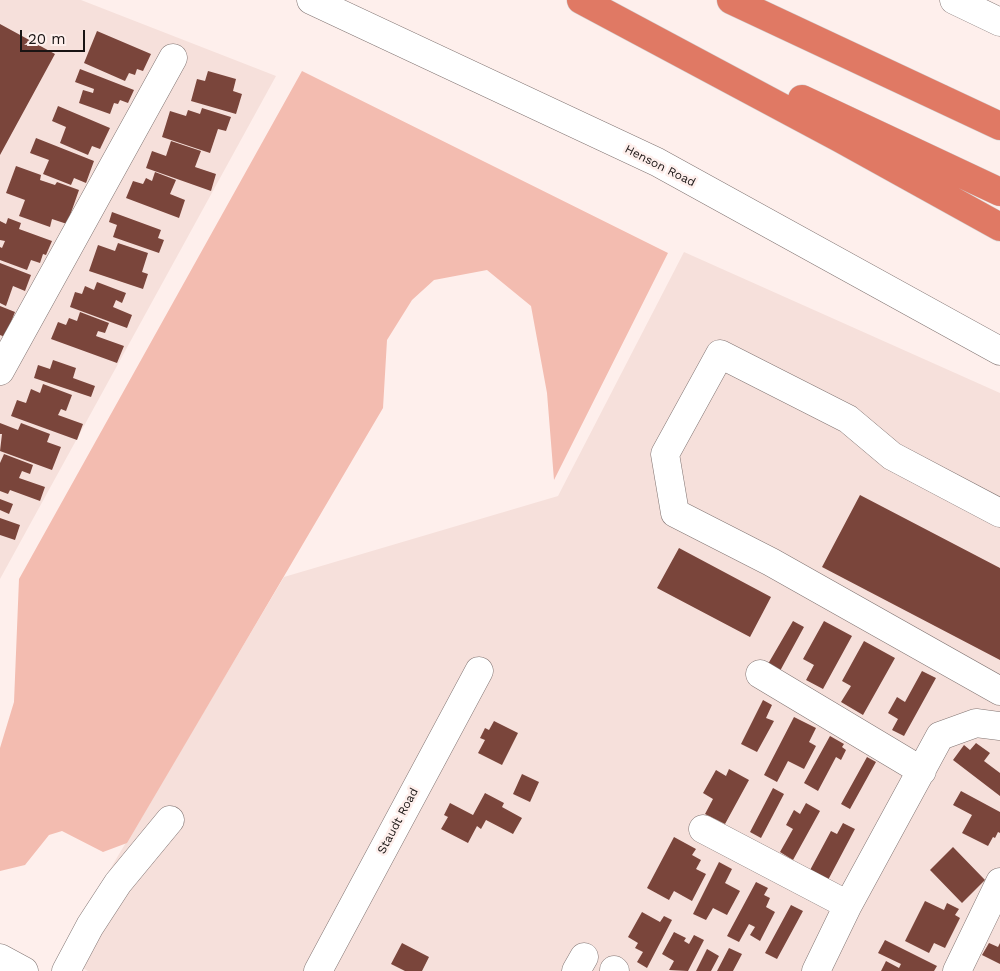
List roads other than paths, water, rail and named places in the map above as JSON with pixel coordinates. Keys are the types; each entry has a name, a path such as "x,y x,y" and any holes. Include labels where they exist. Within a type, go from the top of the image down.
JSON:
{"highway":[{"path":"581,0 1000,227"},
{"path":"587,0 1000,192"},
{"path":"731,0 1000,126"},
{"path":"759,0 1000,105"}],"street":[{"name":"Henson Road","path":"311,0 657,162 1000,351"},
{"path":"968,3 1000,22"},
{"path":"0,371 173,58"},
{"path":"1000,513 892,456 848,419 720,354 666,454 675,513 771,562 1000,691"},
{"name":"Staudt Road","path":"318,971 479,671"},
{"path":"760,674 922,771"},
{"path":"816,971 848,905 940,736 976,723 1000,726"},
{"path":"66,971 90,926 118,883 170,820"},
{"path":"703,829 848,905"},
{"path":"957,971 1000,882"},
{"path":"0,958 24,971"}]}
